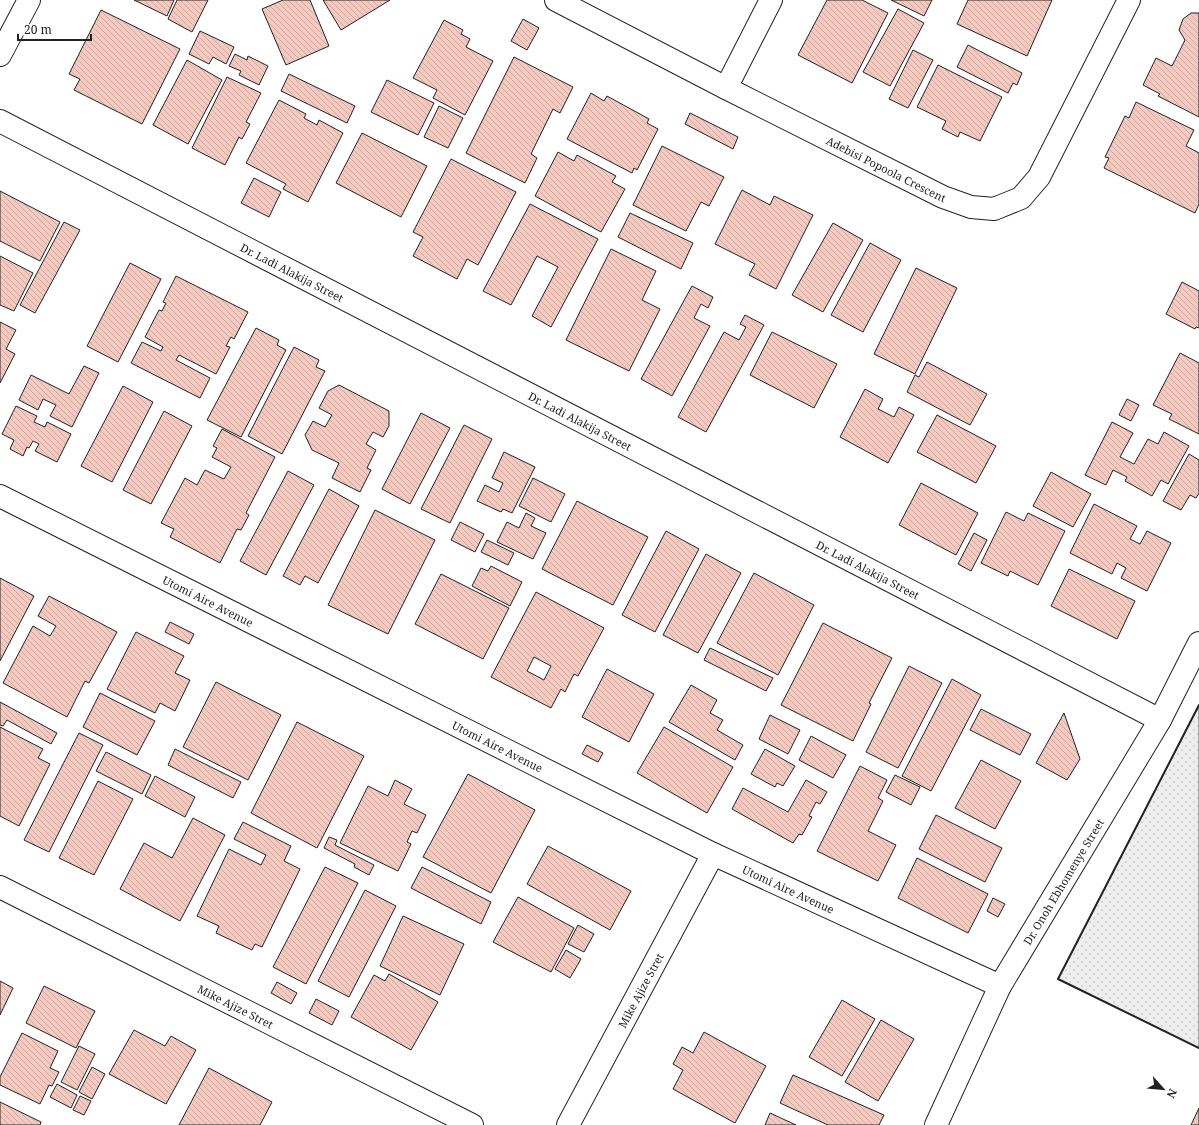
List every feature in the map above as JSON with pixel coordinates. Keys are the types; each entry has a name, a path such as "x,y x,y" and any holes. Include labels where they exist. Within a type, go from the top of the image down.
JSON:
{"street":[{"path":"0,55 29,0"},
{"name":"Adebisi Popoola Crescent","path":"556,0 943,198 971,207 994,209 1020,198 1039,177 1129,0"},
{"path":"726,88 771,0"},
{"name":"Dr. Ladi Alakija Street","path":"0,121 1160,720"},
{"name":"Utomi Aire Avenue","path":"0,496 713,854 1000,986"},
{"name":"Dr. Onoh Ebhomenye Street","path":"936,1125 1000,986 1160,720 1199,643"},
{"name":"Mike Ajize Stret","path":"568,1125 713,854"},
{"name":"Mike Ajize Stret","path":"0,887 472,1125"}],"shaded area":[{"path":"1199,705 1199,1048 1058,979"}],"building":[{"path":"134,0 174,0 167,16"},
{"path":"177,0 208,0 192,32 168,19"},
{"path":"283,0 310,0 329,46 286,65 262,9"},
{"path":"323,0 390,0 341,30"},
{"path":"827,0 862,0 888,13 852,83 798,55"},
{"path":"891,0 932,0 924,16"},
{"path":"968,0 1052,0 1027,56 957,24"},
{"path":"898,9 924,23 890,86 863,72"},
{"path":"101,10 180,49 142,124 74,90 80,79 69,74"},
{"path":"1191,13 1199,13 1199,117 1158,96 1160,94 1143,85 1156,58 1172,66 1185,40 1179,30 1183,19"},
{"path":"523,19 539,28 527,50 511,41"},
{"path":"444,20 463,30 461,34 470,39 466,47 493,61 465,115 433,98 437,90 413,78"},
{"path":"200,31 234,47 226,64 213,57 209,64 189,54"},
{"path":"968,45 1022,73 1017,85 1013,83 1008,93 957,67"},
{"path":"913,50 933,60 908,108 889,99"},
{"path":"235,54 247,60 248,56 268,66 259,85 239,75 241,71 229,66"},
{"path":"514,57 573,87 560,113 553,109 531,154 537,158 525,183 466,153"},
{"path":"187,60 222,80 188,144 153,125"},
{"path":"938,65 1002,97 980,141 960,132 958,137 942,129 946,121 917,107"},
{"path":"289,74 355,106 347,123 281,91"},
{"path":"227,77 261,93 246,122 250,124 242,139 239,137 225,165 192,148"},
{"path":"387,80 434,103 418,135 371,112"},
{"path":"591,93 604,101 607,96 649,119 647,123 658,129 637,170 634,168 632,173 567,139"},
{"path":"279,100 306,114 304,118 317,125 319,120 343,133 308,202 283,189 286,184 246,163"},
{"path":"1136,102 1194,130 1186,146 1199,153 1199,204 1195,213 1104,168 1109,158 1105,157 1125,116 1129,118"},
{"path":"439,106 463,118 448,148 424,137"},
{"path":"690,113 738,137 733,149 685,124"},
{"path":"362,133 427,166 401,217 336,183"},
{"path":"662,146 724,177 709,206 701,202 686,231 633,205"},
{"path":"558,152 574,161 577,155 616,176 612,182 625,189 601,232 535,196"},
{"path":"451,159 516,192 478,265 467,259 457,279 413,256 423,237 413,232"},
{"path":"254,178 281,192 269,217 241,203"},
{"path":"742,190 770,205 774,196 813,215 776,289 749,275 755,264 715,244"},
{"path":"0,191 60,222 40,261 0,241"},
{"path":"530,204 598,239 551,327 532,316 558,267 537,256 511,305 483,291"},
{"path":"630,213 693,243 681,269 618,237"},
{"path":"64,222 80,230 35,313 20,305"},
{"path":"833,223 863,240 823,312 792,295"},
{"path":"870,243 901,260 863,332 831,315"},
{"path":"611,249 656,271 642,300 660,309 629,371 566,340"},
{"path":"0,256 33,273 14,311 0,305"},
{"path":"130,263 161,279 118,362 87,346"},
{"path":"916,268 957,288 915,374 874,354"},
{"path":"176,276 248,312 234,339 231,337 226,346 230,347 216,374 179,355 176,360 210,378 200,398 131,363 142,342 161,351 163,347 145,337 159,310 162,311 166,303 163,302"},
{"path":"1182,282 1199,291 1199,328 1196,327 1195,329 1166,314"},
{"path":"692,286 713,297 708,308 701,304 694,318 710,326 672,396 641,379"},
{"path":"745,315 764,325 706,432 678,417 724,332 739,340 746,327 740,324"},
{"path":"0,322 16,330 6,349 15,354 0,383"},
{"path":"256,328 279,340 277,345 286,350 241,437 207,420"},
{"path":"772,332 837,364 814,408 750,375"},
{"path":"294,347 319,360 316,367 325,371 282,454 248,436"},
{"path":"1180,353 1199,363 1199,434 1169,419 1172,414 1153,405"},
{"path":"927,362 987,394 970,425 907,392 915,375 919,377"},
{"path":"84,366 99,373 72,427 50,416 56,405 43,399 38,410 19,400 31,375 69,394"},
{"path":"339,385 389,411 389,426 383,437 373,432 366,444 376,450 367,468 371,470 360,492 332,478 339,463 312,450 305,435 313,421 325,427 332,415 319,408 328,391"},
{"path":"123,386 153,402 112,482 81,466"},
{"path":"865,389 883,399 878,409 894,417 899,407 914,415 888,463 840,437"},
{"path":"1127,399 1139,405 1131,421 1119,415"},
{"path":"16,406 37,416 34,422 45,427 47,422 71,434 57,462 35,451 39,444 33,441 29,448 27,447 23,456 10,449 14,440 2,434"},
{"path":"164,411 192,426 151,504 123,490"},
{"path":"421,413 450,428 410,504 382,489"},
{"path":"937,415 996,446 976,483 917,452"},
{"path":"1112,422 1133,433 1120,457 1134,464 1148,439 1158,444 1164,432 1189,446 1168,484 1161,480 1152,496 1125,481 1127,477 1113,470 1106,485 1085,475"},
{"path":"464,425 492,439 450,523 421,509"},
{"path":"222,429 275,457 246,513 249,515 241,530 237,529 220,563 170,537 174,529 161,523 185,478 197,485 205,470 224,479 231,467 212,457 217,448 213,446"},
{"path":"504,452 535,467 512,513 503,509 501,512 477,501 485,485 499,492 503,483 492,478"},
{"path":"1189,454 1199,460 1199,493 1196,498 1190,495 1181,510 1163,501"},
{"path":"288,471 314,485 266,575 240,561"},
{"path":"1051,472 1091,494 1073,527 1033,506"},
{"path":"533,478 565,494 551,522 519,506"},
{"path":"921,483 978,513 956,555 899,525"},
{"path":"329,489 359,506 318,583 305,576 300,585 283,576"},
{"path":"577,501 648,537 613,605 542,569"},
{"path":"1094,504 1137,526 1130,539 1140,544 1147,531 1171,543 1147,591 1121,578 1126,568 1117,563 1112,574 1070,553"},
{"path":"375,510 435,540 388,634 328,605"},
{"path":"1006,512 1024,521 1028,513 1065,531 1038,585 1010,571 1008,576 981,563"},
{"path":"526,513 535,518 531,526 546,533 533,559 497,542 507,522 519,528"},
{"path":"460,522 484,534 475,552 451,540"},
{"path":"666,531 699,549 655,632 622,615"},
{"path":"974,533 987,540 971,571 958,564"},
{"path":"487,540 514,553 508,565 481,552"},
{"path":"706,554 741,573 698,653 663,635"},
{"path":"491,566 522,582 510,606 472,586 481,568 488,571"},
{"path":"1069,569 1135,601 1117,639 1051,606"},
{"path":"754,573 814,605 778,675 717,643"},
{"path":"441,574 509,608 483,659 415,624"},
{"path":"0,578 34,596 0,661"},
{"path":"536,592 604,628 578,676 574,674 565,692 561,689 551,708 491,677","holes":["534,657 551,666 544,680 527,671"]},
{"path":"49,596 117,632 89,683 85,681 67,717 3,683 33,626 50,636 56,626 38,616"},
{"path":"170,622 194,634 189,644 165,632"},
{"path":"823,623 892,658 869,703 871,704 853,741 781,705"},
{"path":"136,632 184,656 175,673 190,680 175,711 160,703 155,713 107,689"},
{"path":"710,648 773,678 766,691 704,660"},
{"path":"909,666 942,683 898,768 866,752"},
{"path":"607,669 654,694 629,742 582,717"},
{"path":"952,679 981,695 931,791 902,776"},
{"path":"216,682 281,715 248,780 183,747"},
{"path":"691,685 717,700 710,713 723,720 717,730 743,745 735,760 669,722"},
{"path":"100,693 155,721 137,755 83,727"},
{"path":"0,702 57,733 51,744 7,720 3,726 0,725"},
{"path":"981,709 1031,734 1020,755 970,730"},
{"path":"1064,713 1080,759 1067,780 1036,763"},
{"path":"770,715 800,730 788,754 759,739"},
{"path":"297,722 364,756 317,848 251,813"},
{"path":"0,727 43,749 38,758 50,764 19,826 0,816"},
{"path":"664,727 733,767 707,813 637,773"},
{"path":"79,733 103,745 49,852 24,840"},
{"path":"811,736 846,755 833,778 799,760"},
{"path":"587,745 603,753 598,762 582,754"},
{"path":"175,749 241,782 233,798 168,765"},
{"path":"765,749 795,766 783,786 777,783 775,787 751,774"},
{"path":"106,752 151,775 142,794 96,771"},
{"path":"981,760 1021,781 995,829 955,808"},
{"path":"860,766 887,780 878,798 883,801 868,831 896,845 878,881 817,851"},
{"path":"468,774 535,810 491,893 423,857"},
{"path":"895,775 920,787 911,805 886,792"},
{"path":"155,776 195,797 185,817 145,796"},
{"path":"395,780 412,789 404,804 426,815 417,833 412,831 407,842 411,844 398,871 340,843 368,786 388,796"},
{"path":"806,780 827,792 820,804 816,802 809,816 812,817 802,835 799,834 793,843 732,809 743,788 788,812"},
{"path":"98,781 133,799 94,875 59,858"},
{"path":"936,815 1002,848 985,882 919,849"},
{"path":"193,818 225,835 180,921 120,889 144,843 172,858"},
{"path":"243,822 291,846 284,861 300,869 262,947 255,944 252,950 216,933 219,926 197,916 229,849 261,865 266,855 234,839"},
{"path":"329,837 337,840 335,845 374,865 369,875 354,867 355,864 324,848"},
{"path":"548,846 631,891 610,930 527,884"},
{"path":"917,858 988,894 968,933 898,898"},
{"path":"325,867 358,883 306,984 273,967"},
{"path":"422,867 491,902 481,924 411,888"},
{"path":"365,890 396,906 349,997 318,981"},
{"path":"518,897 574,928 551,972 493,942"},
{"path":"993,898 1005,904 998,917 987,911"},
{"path":"403,916 464,944 440,995 380,966"},
{"path":"578,925 594,934 584,952 568,944"},
{"path":"566,950 581,959 570,978 555,969"},
{"path":"389,974 438,1002 411,1050 351,1017 374,975 385,981"},
{"path":"0,981 13,988 0,1015"},
{"path":"277,982 297,993 291,1004 271,993"},
{"path":"44,986 95,1011 76,1048 26,1023"},
{"path":"316,999 339,1011 332,1025 309,1013"},
{"path":"842,1000 875,1019 842,1076 809,1057"},
{"path":"881,1020 914,1039 878,1101 845,1082"},
{"path":"134,1030 165,1046 171,1036 196,1050 166,1104 109,1074"},
{"path":"704,1032 766,1066 735,1123 673,1089 683,1070 673,1064 682,1047 693,1053"},
{"path":"22,1033 58,1051 50,1068 59,1072 52,1086 49,1085 40,1104 0,1085 0,1077"},
{"path":"79,1046 95,1054 77,1090 61,1082"},
{"path":"92,1067 105,1074 92,1099 79,1092"},
{"path":"209,1068 272,1102 260,1125 179,1125"},
{"path":"793,1075 884,1115 879,1125 828,1125 780,1103"},
{"path":"57,1084 77,1095 71,1108 50,1097"},
{"path":"80,1096 91,1101 84,1115 73,1110"},
{"path":"0,1102 41,1122 40,1125 0,1125"},
{"path":"1199,1108 1199,1125 1191,1125"},
{"path":"770,1113 796,1125 765,1125"}],"wall":[{"path":"1199,705 1058,979 1199,1048"}]}
